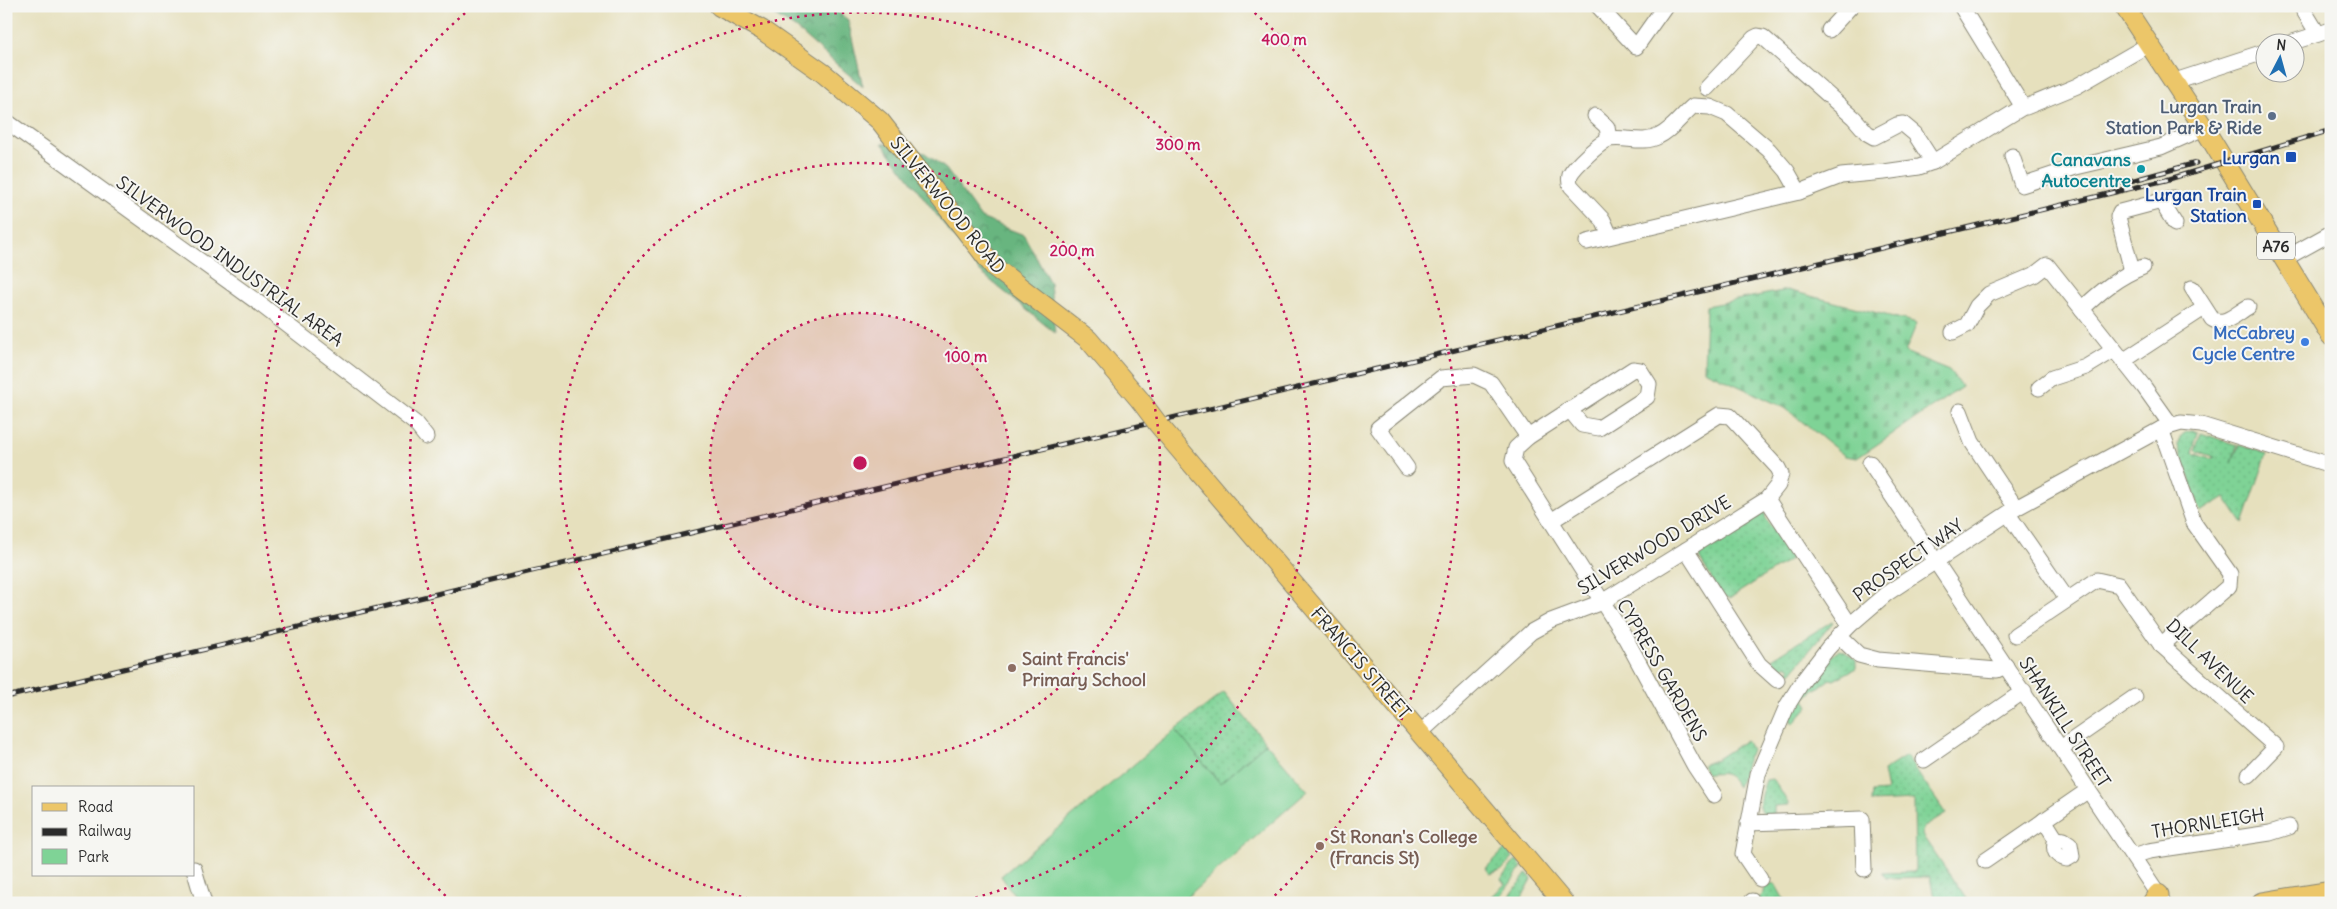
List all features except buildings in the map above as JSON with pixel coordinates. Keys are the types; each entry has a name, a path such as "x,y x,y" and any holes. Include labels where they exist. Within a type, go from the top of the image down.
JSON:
{"highway":[{"path":"2262,903 2324,895"}],"main road":[{"name":"SILVERWOOD ROAD","path":"719,6 762,30 823,73 880,121 994,267 1088,339 1158,424"},
{"name":"A76","path":"2124,6 2172,82 2204,128 2331,336"},
{"name":"FRANCIS STREET","path":"1158,424 1564,903"}],"street":[{"path":"1598,6 1636,47 1665,6"},
{"path":"1828,30 1851,6"},
{"path":"1961,6 2023,107"},
{"path":"2300,6 2324,32 2304,38"},
{"path":"1714,87 1754,38 1758,36 1763,37 1854,118 1867,133 1874,136 1897,125 1904,124 1915,134 1933,162"},
{"path":"1587,242 1799,192 1841,176 1919,167 1933,162 2023,107 2077,86 2148,45"},
{"path":"2172,82 2254,55"},
{"path":"1610,236 1603,220 1571,186 1569,180 1571,173 1598,145 1609,139 1648,140 1660,136 1693,106 1710,106 1726,114 1769,150 1788,171 1799,192"},
{"path":"1595,116 1607,128 1609,139"},
{"name":"SILVERWOOD INDUSTRIAL AREA","path":"6,121 260,304 415,423 426,437"},
{"path":"2012,156 2022,185 2076,167 2161,147 2204,128"},
{"path":"2082,309 2108,286 2137,269 2118,217 2120,212 2167,200 2175,224"},
{"path":"2284,259 2331,233"},
{"path":"1953,332 1967,325 1977,306 1989,294 2034,275 2047,265 2118,355 2166,427 2194,523 2232,579 2230,586 2161,645"},
{"path":"2192,288 2212,319 2222,323 2248,306"},
{"path":"2039,388 2052,378 2118,355 2204,308"},
{"name":"CYPRESS GARDENS","path":"1569,409 1582,425 1599,428 1647,397 1649,384 1640,370 1633,370 1569,409 1528,437 1516,448 1513,460 1626,639 1694,765 1714,795"},
{"path":"1407,468 1378,430 1380,426 1441,378 1474,375 1491,383 1528,437"},
{"path":"1960,411 1972,442 2067,599"},
{"path":"1551,521 1715,417 1724,414 1730,416 1778,468 1781,474 1778,485 1767,499 1850,625"},
{"path":"2166,427 2188,422 2201,424 2331,465"},
{"name":"PROSPECT WAY","path":"1760,879 1743,854 1762,760 1787,706 1802,682 1839,636 1886,594 2012,511 2166,427"},
{"name":"SHANKILL STREET","path":"1870,462 2024,691 2087,791 2133,856 2158,900"},
{"name":"SILVERWOOD DRIVE","path":"1421,732 1531,632 1551,621 1602,602 1767,499"},
{"path":"1686,550 1759,664 1777,680"},
{"name":"DILL AVENUE","path":"2015,635 2097,580 2119,585 2161,645 2276,747 2249,776"},
{"path":"1839,636 1859,654 1878,660 1997,670 2006,666"},
{"path":"1924,760 2024,691"},
{"path":"2061,748 2135,697"},
{"path":"1985,861 2087,791"},
{"path":"1748,823 1862,819 1864,869"},
{"path":"2044,820 2056,839"},
{"path":"2229,820 2232,839"},
{"name":"THORNLEIGH","path":"2133,856 2270,833 2288,827"},
{"path":"195,872 204,903"}],"green space":[{"path":"759,6 830,6 848,20 863,87 795,28"},
{"path":"882,143 925,153 946,169 981,218 1024,235 1050,283 1055,333 980,272"},
{"path":"1787,290 1917,323 1905,352 1949,370 1962,387 1857,458 1845,456 1785,408 1704,370 1706,306"},
{"path":"2186,432 2198,432 2192,453 2210,459 2215,457 2195,451 2201,433 2237,445 2232,463 2239,445 2267,454 2243,524 2225,497 2201,512 2178,446 2182,436"},
{"path":"1761,511 1766,513 1765,517 1792,558 1730,598 1722,596 1700,559 1699,550 1708,543 1714,546 1743,527 1743,521"},
{"path":"1832,621 1791,673 1788,671 1791,668 1786,665 1783,668 1772,659"},
{"path":"1839,650 1844,651 1856,660 1856,668 1834,680 1830,679 1804,698 1809,706 1793,724 1789,717 1800,703 1798,701 1835,652"},
{"path":"1224,692 1266,743 1220,783 1175,730"},
{"path":"1175,730 1220,783 1266,743 1308,791 1180,903 1020,903 1001,876"},
{"path":"1746,740 1751,749 1738,787 1728,775 1707,774 1702,765 1717,759"},
{"path":"1906,756 1946,814 1923,828 1922,835 1969,903 1935,903 1930,877 1887,878 1882,873 1915,872 1914,800 1871,802 1872,792 1887,791 1883,771"},
{"path":"1772,779 1789,805 1774,806 1774,816 1765,816 1760,808 1760,799 1766,780"},
{"path":"1506,848 1513,857 1502,870 1490,874 1486,868"},
{"path":"1516,860 1522,867 1496,903 1485,903 1505,884 1501,879"},
{"path":"1527,873 1532,879 1519,903 1505,903"},
{"path":"1775,884 1786,903 1762,903 1758,899 1764,893 1765,886"}],"railway":[{"path":"6,697 2166,180 2331,130"},
{"path":"2123,183 2196,163"}],"place":[{"name":"Lurgan Train Station Park & Ride","path":"2272,116"},
{"name":"Lurgan","path":"2291,157"},
{"name":"Canavans Autocentre","path":"2141,169"},
{"name":"Lurgan Train Station","path":"2257,204"},
{"name":"McCabrey Cycle Centre","path":"2305,342"},
{"name":"Saint Francis' Primary School","path":"1012,668"},
{"name":"St Ronan's College (Francis St)","path":"1320,846"}]}
